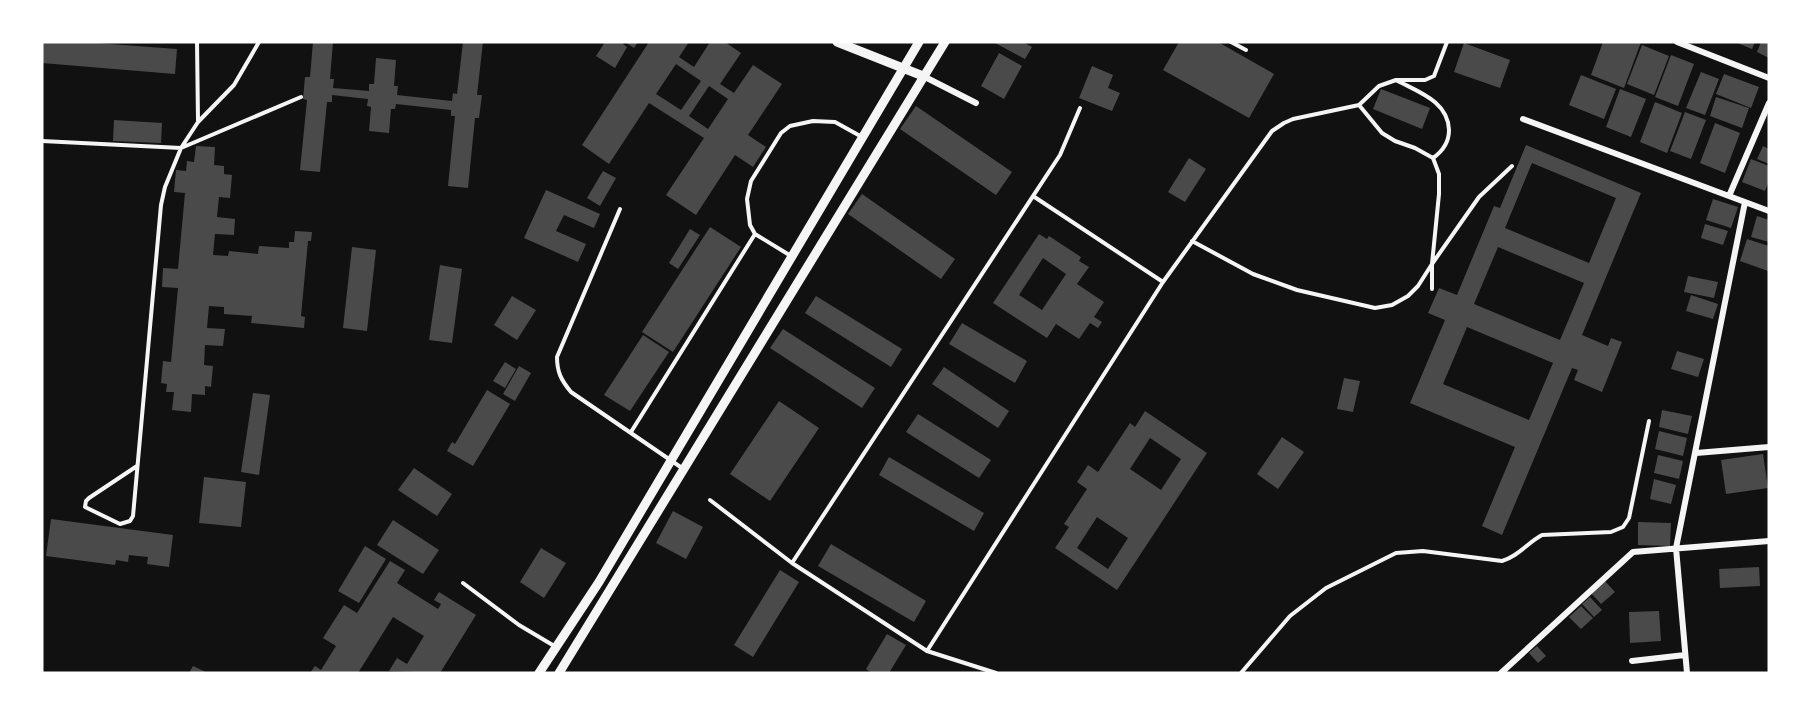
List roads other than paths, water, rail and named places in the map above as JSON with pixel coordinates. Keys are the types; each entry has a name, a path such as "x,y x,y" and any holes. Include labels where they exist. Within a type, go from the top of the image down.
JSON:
{"main road":[{"path":"837,42 923,75"},
{"path":"539,673 599,582 919,42"},
{"path":"559,673 945,42"}],"street":[{"path":"1677,42 1769,78"},
{"path":"923,75 976,103"},
{"path":"1729,196 1769,103"},
{"path":"1523,119 1769,211"},
{"path":"1687,673 1676,548 1745,202"},
{"path":"1696,453 1769,447"},
{"path":"1501,673 1629,555 1637,551 1769,541"},
{"path":"1632,661 1685,655"}],"lane":[{"path":"197,42 198,122"},
{"path":"137,466 89,498 85,507 120,524 130,521 133,516 161,205 165,188 181,148 198,122 234,85 259,42"},
{"path":"1231,42 1246,50"},
{"path":"927,651 1163,282 1272,131 1293,119 1359,105 1379,86 1396,80 1430,80 1434,76 1447,42"},
{"path":"1396,80 1441,106 1446,114 1449,135 1441,152 1433,158"},
{"path":"42,141 181,148 301,97"},
{"path":"1359,105 1382,133 1433,158 1439,174 1439,194 1432,264 1432,289"},
{"path":"792,563 1060,155 1080,108"},
{"path":"792,256 755,234 750,225 747,199 751,181 781,133 790,126 801,122 822,120 835,122 862,137"},
{"path":"1192,241 1253,274 1297,290 1375,308 1392,305 1408,296 1418,286 1479,197 1512,166"},
{"path":"1033,196 1163,282"},
{"path":"620,209 557,357 557,370 571,392 684,469"},
{"path":"631,432 755,234"},
{"path":"1242,673 1290,616 1326,588 1395,553 1423,551 1502,561 1513,558 1542,535 1611,532 1623,527 1629,518 1648,421"},
{"path":"710,500 792,563 927,651 996,673"},
{"path":"463,583 519,625 556,647"}]}
